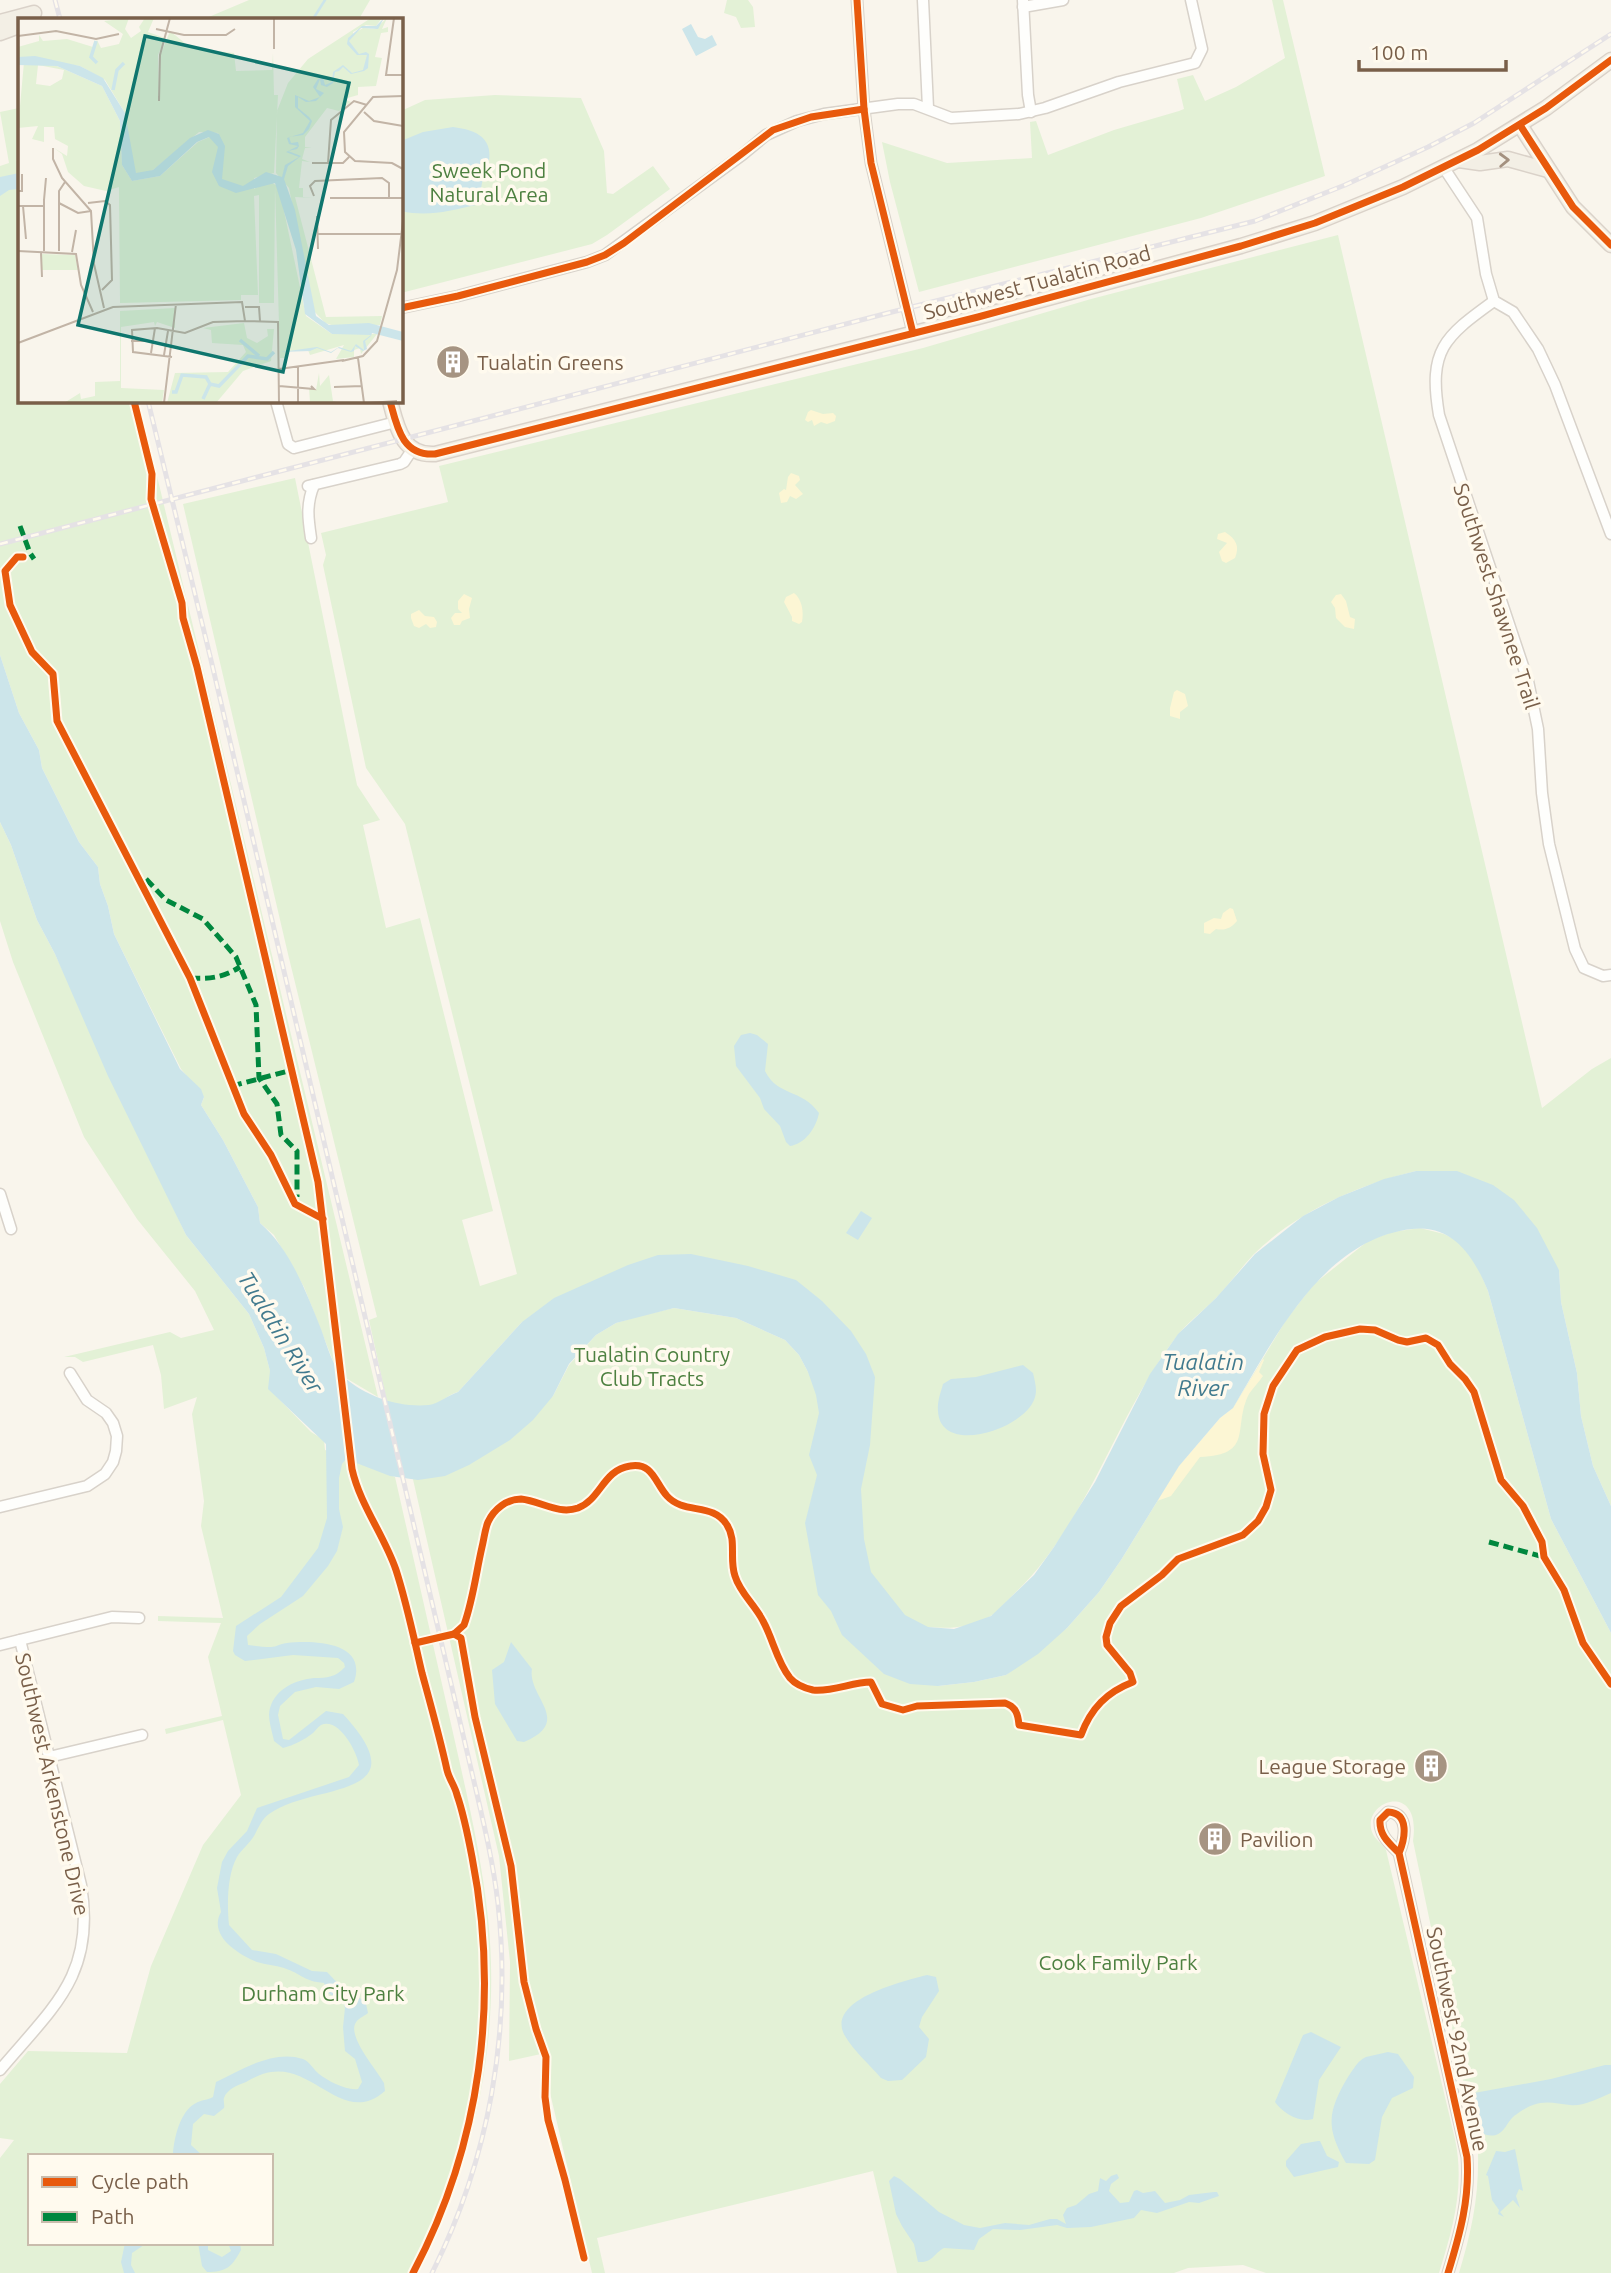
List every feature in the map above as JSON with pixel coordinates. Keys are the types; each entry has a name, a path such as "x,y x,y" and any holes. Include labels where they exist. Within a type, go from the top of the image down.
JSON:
{"main road":[{"path":"0,22 32,13"},
{"path":"0,33 18,26"},
{"name":"Southwest Tualatin Road","path":"412,450 429,455 447,452 913,333 1279,235 1370,201 1444,168 1520,125 1611,60"},
{"path":"1520,125 1578,213 1611,245"},
{"path":"1459,160 1480,163 1508,159 1548,170"},
{"path":"390,402 403,440 412,450"}],"street":[{"path":"858,0 864,109 877,192 913,333"},
{"path":"923,0 928,108"},
{"path":"1031,112 1023,4 1063,0"},
{"path":"402,307 467,293 599,258 624,243 773,130 811,117 898,104 914,104 951,118 1031,112 1119,82 1185,67 1195,63 1202,49 1191,0"},
{"path":"1444,168 1477,218 1486,274 1494,301 1513,312 1538,349 1555,385 1611,534"},
{"name":"Southwest Shawnee Trail","path":"1494,301 1452,333 1443,347 1435,377 1438,406 1528,681 1538,729 1542,793 1549,844 1575,950 1584,968 1603,976 1611,975"},
{"path":"276,402 290,447 396,422"},
{"path":"311,538 307,512 311,486 400,464 412,450"},
{"path":"0,1194 11,1229"},
{"path":"0,1507 87,1486 105,1474 113,1462 117,1436 113,1423 106,1413 87,1400 69,1373"},
{"path":"0,1645 112,1617 139,1618"},
{"name":"Southwest Arkenstone Drive","path":"0,2070 62,1996 76,1970 85,1925 80,1885 20,1640"},
{"path":"49,1757 142,1735"},
{"name":"Southwest 92nd Avenue","path":"1399,1853 1467,2157 1469,2181 1465,2212 1448,2273"}],"green space":[{"path":"249,0 370,0 360,18 206,18"},
{"path":"727,0 748,0 753,7 755,27 741,28 736,17 724,13"},
{"path":"1272,0 1283,0 1325,176 1201,218 919,292 882,142 947,163 1032,158 1030,122 1036,121 1048,155 1114,130 1179,111 1184,109 1177,79 1193,75 1205,101 1236,87 1285,58"},
{"name":"Sweek Pond Natural Area","path":"495,95 581,98 604,151 607,193 613,194 653,166 670,189 592,244 402,293 402,111 425,100"},
{"path":"18,108 18,402 139,402 378,1397 344,1377 333,1361 304,1287 274,1235 260,1223 258,1207 223,1140 201,1105 204,1097 181,1069 114,934 98,867 79,842 42,768 39,750 19,713 0,655 0,166 9,163 0,112"},
{"path":"1338,235 1542,1108 1592,1069 1611,1058 1611,1506 1593,1466 1581,1416 1577,1373 1561,1302 1559,1270 1416,1171 1372,1184 1329,1202 1288,1226 1253,1255 1220,1294 1181,1331 1155,1367 1083,1500 1042,1564 1000,1609 989,1617 959,1627 928,1627 938,1686 1006,1675 1067,1628 1099,1592 1179,1466 1233,1408 1286,1320 1314,1284 1368,1241 1392,1232 1420,1228 1444,1234 1462,1243 1477,1264 1488,1291 1551,1519 1611,1633 1611,2273 1459,2273 1474,2213 1478,2152 1413,1841 1413,1822 1409,1809 1401,1803 1392,1802 1375,1812 1371,1821 1372,1832 1386,1850 1458,2156 1456,2207 1439,2273 1266,2273 1243,2265 1188,2268 1174,2273 897,2273 873,2171 597,2238 605,2273 592,2273 541,2054 509,2061 510,1962 499,1856 412,1475 553,1396 569,1365 596,1335 616,1323 674,1308 736,1318 785,1340 799,1355 808,1372 803,1347 737,1316 673,1306 522,1322 458,1392 436,1404 422,1407 387,1402 369,1320 377,1317 288,954 183,504 295,478 357,785 380,820 363,825 386,928 420,918 493,1211 462,1220 480,1286 517,1274 405,824 366,768 323,565 326,555 321,533 448,502 439,466 923,348 1091,299"},
{"name":"Durham City Park","path":"0,822 11,845 37,920 186,1235 249,1314 264,1348 277,1397 311,1432 324,1440 325,1450 395,1477 477,1842 488,1918 491,1964 486,2056 479,2101 455,2189 419,2273 0,2273 0,2158 14,2140 0,2138 0,2084 28,2051 127,2053 151,1966 203,1845 241,1795 223,1720 166,1734 165,1729 222,1716 208,1657 221,1623 158,1621 158,1616 223,1618 201,1526 204,1501 192,1414 197,1397 164,1409 161,1375 153,1345 83,1362 75,1357 64,1357 170,1332 181,1338 214,1330 195,1291 137,1219 84,1137 13,962 0,921"}],"sand":[{"path":"811,410 823,414 833,413 836,416 835,421 827,424 821,422 814,426 812,420 805,420"},
{"path":"791,473 799,476 800,480 795,485 803,494 796,499 790,496 787,502 781,503 779,493 786,490"},
{"path":"1225,532 1237,546 1235,558 1226,563 1222,561 1219,552 1227,543 1217,539 1218,534"},
{"path":"794,593 801,602 802,622 799,624 792,621 784,602 786,597"},
{"path":"464,594 472,598 470,618 462,621 460,625 454,625 451,618 455,613 462,613 458,609 458,601"},
{"path":"1341,594 1346,601 1350,617 1355,619 1354,629 1345,627 1336,618 1331,602 1336,595"},
{"path":"419,610 425,616 434,617 436,627 430,628 426,624 419,628 414,626 411,614"},
{"path":"1177,690 1185,694 1188,706 1180,712 1180,719 1170,716 1174,692"},
{"path":"1233,909 1237,921 1235,923 1225,929 1216,929 1210,934 1204,933 1204,923 1214,918 1221,919 1223,913"},
{"path":"1263,1359 1259,1372 1263,1376 1249,1394 1244,1406 1235,1445 1217,1455 1200,1457 1171,1496 1157,1501 1179,1466 1220,1418 1233,1408"}],"water":[{"path":"691,24 698,37 705,39 712,35 717,45 696,56 682,29"},
{"path":"453,127 470,130 486,142 489,149 488,167 476,205 438,212 402,211 402,141 423,132"},
{"path":"18,173 18,189 9,190 0,196 0,177"},
{"name":"Tualatin River","path":"0,655 19,713 39,750 42,768 79,842 98,867 114,934 180,1069 201,1089 204,1097 201,1105 223,1140 258,1207 260,1223 280,1246 296,1272 330,1355 344,1377 384,1400 407,1405 436,1403 458,1392 522,1322 554,1298 628,1265 658,1255 691,1254 796,1280 822,1301 851,1331 866,1354 875,1377 870,1445 861,1489 864,1539 871,1572 905,1615 928,1627 954,1629 991,1616 1034,1575 1095,1482 1150,1374 1178,1334 1216,1298 1255,1254 1303,1216 1339,1197 1384,1179 1416,1171 1457,1171 1493,1185 1514,1200 1537,1228 1559,1270 1561,1302 1577,1373 1581,1416 1593,1466 1611,1506 1611,1633 1551,1519 1488,1291 1469,1255 1450,1237 1439,1232 1412,1229 1380,1237 1352,1251 1327,1272 1304,1296 1284,1324 1233,1408 1220,1418 1179,1466 1099,1592 1067,1628 1038,1654 1006,1675 938,1686 910,1684 884,1674 842,1635 831,1611 818,1595 805,1523 817,1475 809,1455 819,1413 816,1395 799,1355 785,1340 736,1318 674,1308 616,1323 596,1335 569,1364 553,1396 533,1420 510,1440 469,1465 445,1476 418,1480 390,1476 346,1459 339,1478 339,1509 343,1527 337,1551 303,1596 260,1624 247,1636 248,1645 271,1647 285,1643 311,1642 336,1646 346,1651 353,1659 356,1669 354,1682 339,1689 316,1687 295,1692 280,1706 278,1715 283,1739 289,1740 326,1711 343,1714 365,1742 371,1762 366,1775 352,1785 288,1804 264,1819 239,1854 231,1872 229,1925 252,1950 276,1954 312,1971 327,1972 349,1995 362,1999 368,2013 359,2019 354,2030 364,2054 384,2083 385,2091 370,2100 356,2102 343,2099 287,2072 265,2073 230,2090 224,2098 224,2108 214,2116 204,2114 193,2124 191,2145 201,2154 173,2154 179,2126 190,2107 213,2097 216,2082 258,2062 281,2057 303,2059 323,2077 343,2087 358,2089 362,2082 355,2059 345,2051 343,2002 328,1993 324,1983 307,1979 284,1968 257,1962 241,1954 227,1943 218,1928 221,1912 217,1888 222,1862 228,1851 247,1831 257,1808 349,1777 359,1765 346,1737 334,1726 321,1725 306,1738 283,1748 274,1741 269,1720 273,1701 282,1690 300,1681 335,1675 345,1667 344,1663 338,1658 293,1655 245,1661 233,1651 236,1626 281,1597 318,1548 327,1518 326,1444 268,1389 270,1371 264,1348 249,1314 186,1235 108,1076 55,954 37,920 11,845 0,822"},
{"path":"750,1033 768,1044 765,1071 770,1079 805,1100 819,1113 809,1134 795,1145 790,1146 786,1142 780,1126 764,1109 760,1098 736,1066 734,1046 741,1035"},
{"path":"861,1211 872,1218 858,1240 846,1233"},
{"path":"1023,1365 1033,1373 1036,1393 1027,1411 1014,1421 982,1434 966,1435 952,1432 942,1425 938,1407 943,1384 951,1379 976,1377"},
{"path":"511,1642 532,1669 532,1679 547,1717 546,1726 524,1742 517,1741 495,1704 492,1670 504,1662"},
{"path":"927,1975 936,1977 939,1991 922,2017 919,2027 929,2039 926,2057 902,2080 888,2081 881,2078 845,2036 842,2023 846,2012 856,2002 885,1987"},
{"path":"1311,2032 1341,2047 1319,2080 1313,2119 1302,2120 1282,2110 1275,2102 1303,2035"},
{"path":"1388,2052 1398,2054 1414,2077 1413,2088 1392,2098 1382,2117 1375,2160 1369,2164 1346,2163 1332,2130 1336,2100 1361,2060"},
{"path":"1611,2065 1611,2093 1591,2102 1580,2105 1533,2105 1514,2116 1502,2132 1496,2135 1475,2129 1467,2116 1468,2101 1474,2093 1551,2079"},
{"path":"1320,2141 1327,2156 1339,2162 1338,2167 1294,2177 1286,2166 1286,2161 1301,2144"},
{"path":"1515,2149 1523,2191 1519,2189 1516,2196 1520,2208 1513,2200 1500,2212 1504,2217 1498,2214 1499,2210 1492,2200 1486,2175 1496,2151"},
{"path":"1117,2174 1119,2178 1111,2184 1109,2191 1120,2203 1129,2202 1137,2190 1143,2193 1155,2191 1165,2203 1189,2195 1217,2192 1219,2196 1199,2203 1189,2202 1157,2213 1141,2210 1134,2218 1091,2227 1067,2228 1057,2225 1020,2230 993,2229 979,2239 974,2250 944,2248 930,2260 918,2262 914,2244 896,2214 889,2181 894,2176 900,2179 939,2212 964,2225 980,2228 1005,2223 1029,2225 1050,2219 1066,2224 1063,2215 1067,2208 1098,2191 1100,2178 1106,2181"},
{"path":"125,2245 144,2245 132,2253 131,2265 135,2273 124,2273 121,2262"},
{"path":"198,2245 208,2245 208,2250 222,2257 231,2251 229,2245 240,2245 241,2250 235,2261 228,2267 207,2272 202,2266"}],"pier":[{"path":"335,1355 343,1370 354,1465 346,1464"}],"waterway":[{"path":"314,18 325,0"}],"railway":[{"path":"55,0 60,18"},
{"path":"0,544 888,313 1255,221 1345,185 1474,123 1611,34"},
{"path":"148,402 472,1773 496,1888 502,1952 502,2000 492,2094 468,2185 452,2230 432,2273"}],"marked path":[{"path":"20,526 34,559"},
{"path":"146,879 166,900 203,919 236,957 256,1005 259,1078 277,1104 281,1135 297,1151 297,1197"},
{"path":"190,978 216,977 240,967"},
{"path":"232,1086 292,1070"},
{"path":"1489,1542 1544,1557"}],"cycle path":[{"path":"857,0 864,109 871,163 913,333"},
{"path":"390,402 399,430 408,445 415,450 435,454 978,317 1241,246 1315,223 1403,187 1478,150 1546,108 1611,60"},
{"path":"402,308 458,296 605,255 773,130 811,117 864,109"},
{"path":"1520,125 1573,207 1611,245"},
{"path":"134,402 152,474 151,499 182,603 183,618 197,667 318,1182 352,1469 400,1583 447,1770 464,1818 480,1910 484,2017 469,2122 455,2174 413,2273"},
{"path":"23,557 17,557 5,571 10,605 32,652 53,674 57,721 190,978 244,1114 271,1155 295,1204 323,1219"},
{"path":"415,1643 454,1634 464,1625 487,1525 502,1506 521,1499 556,1509 578,1508 586,1504 614,1473 630,1466 638,1466 649,1470 674,1502 714,1513 727,1525 732,1537 733,1570 737,1582 763,1621 786,1672 798,1684 820,1690 871,1682 882,1704 903,1710 917,1706 1005,1703 1016,1711 1019,1725 1081,1735 1101,1702 1133,1682 1130,1673 1107,1645 1110,1623 1121,1606 1162,1575 1178,1559 1243,1535 1258,1521 1271,1490 1263,1454 1264,1414 1273,1386 1297,1350 1325,1337 1360,1329 1375,1330 1407,1342 1426,1338 1438,1345 1450,1364 1465,1379 1474,1392 1501,1480 1523,1506 1542,1542 1544,1557 1564,1590 1583,1643 1611,1684"},
{"path":"454,1634 461,1638 475,1717 511,1866 524,1982 546,2057 545,2097 548,2120 584,2258"},
{"path":"1399,1853 1404,1834 1403,1822 1395,1813 1388,1812 1380,1820 1381,1830 1399,1853 1467,2157 1465,2201 1448,2273"}],"place":[{"name":"Tualatin Greens","path":"453,362"},
{"name":"League Storage","path":"1431,1766"},
{"name":"Pavilion","path":"1215,1839"}],"park label":[{"name":"Tualatin Country Club Tracts","path":"652,1366"},
{"name":"Cook Family Park","path":"1118,1962"}]}
